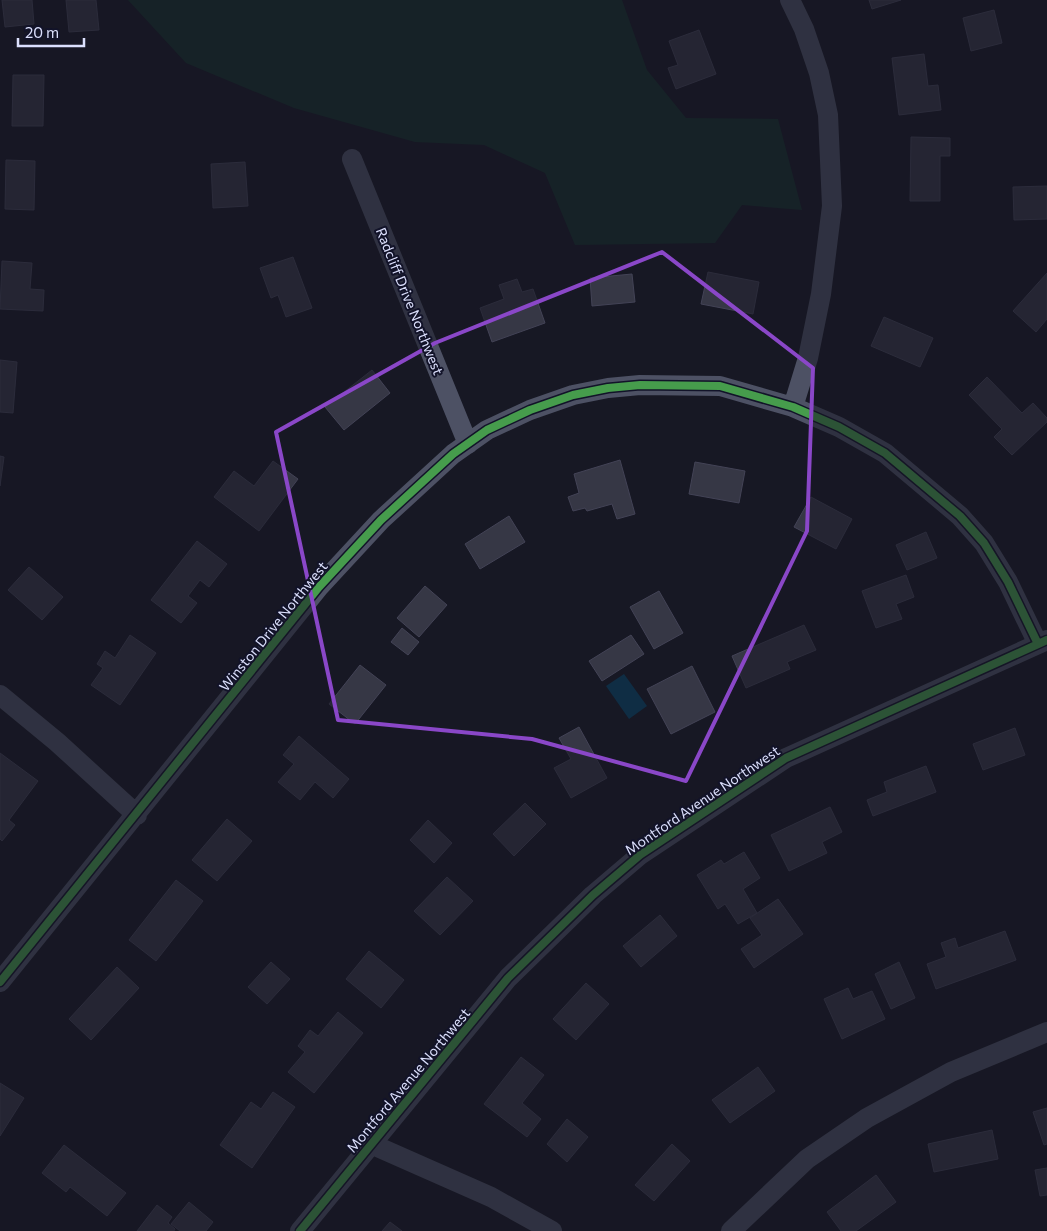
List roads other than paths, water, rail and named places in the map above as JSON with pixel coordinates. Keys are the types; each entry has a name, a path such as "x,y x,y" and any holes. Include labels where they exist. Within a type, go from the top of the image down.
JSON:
{"street":[{"path":"790,0 804,29 818,73 828,115 832,206 821,294 808,358 793,407"},
{"name":"Radcliff Drive Northwest","path":"352,159 468,444"},
{"name":"Winston Drive Northwest","path":"0,982 137,815 319,587 380,520 453,454 487,430 530,410 573,395 608,388 640,385 720,386 793,407 839,427 885,454 960,516 984,544 1043,642"},
{"name":"Montford Avenue Northwest","path":"300,1231 508,978 593,895 640,855 786,758 1043,642"},
{"path":"0,695 57,742 137,815"},
{"path":"731,1231 807,1159 867,1118 951,1072 1047,1032"},
{"path":"371,1144 491,1197 552,1231"}],"water":[{"path":"624,674 647,706 629,719 606,686"}]}
